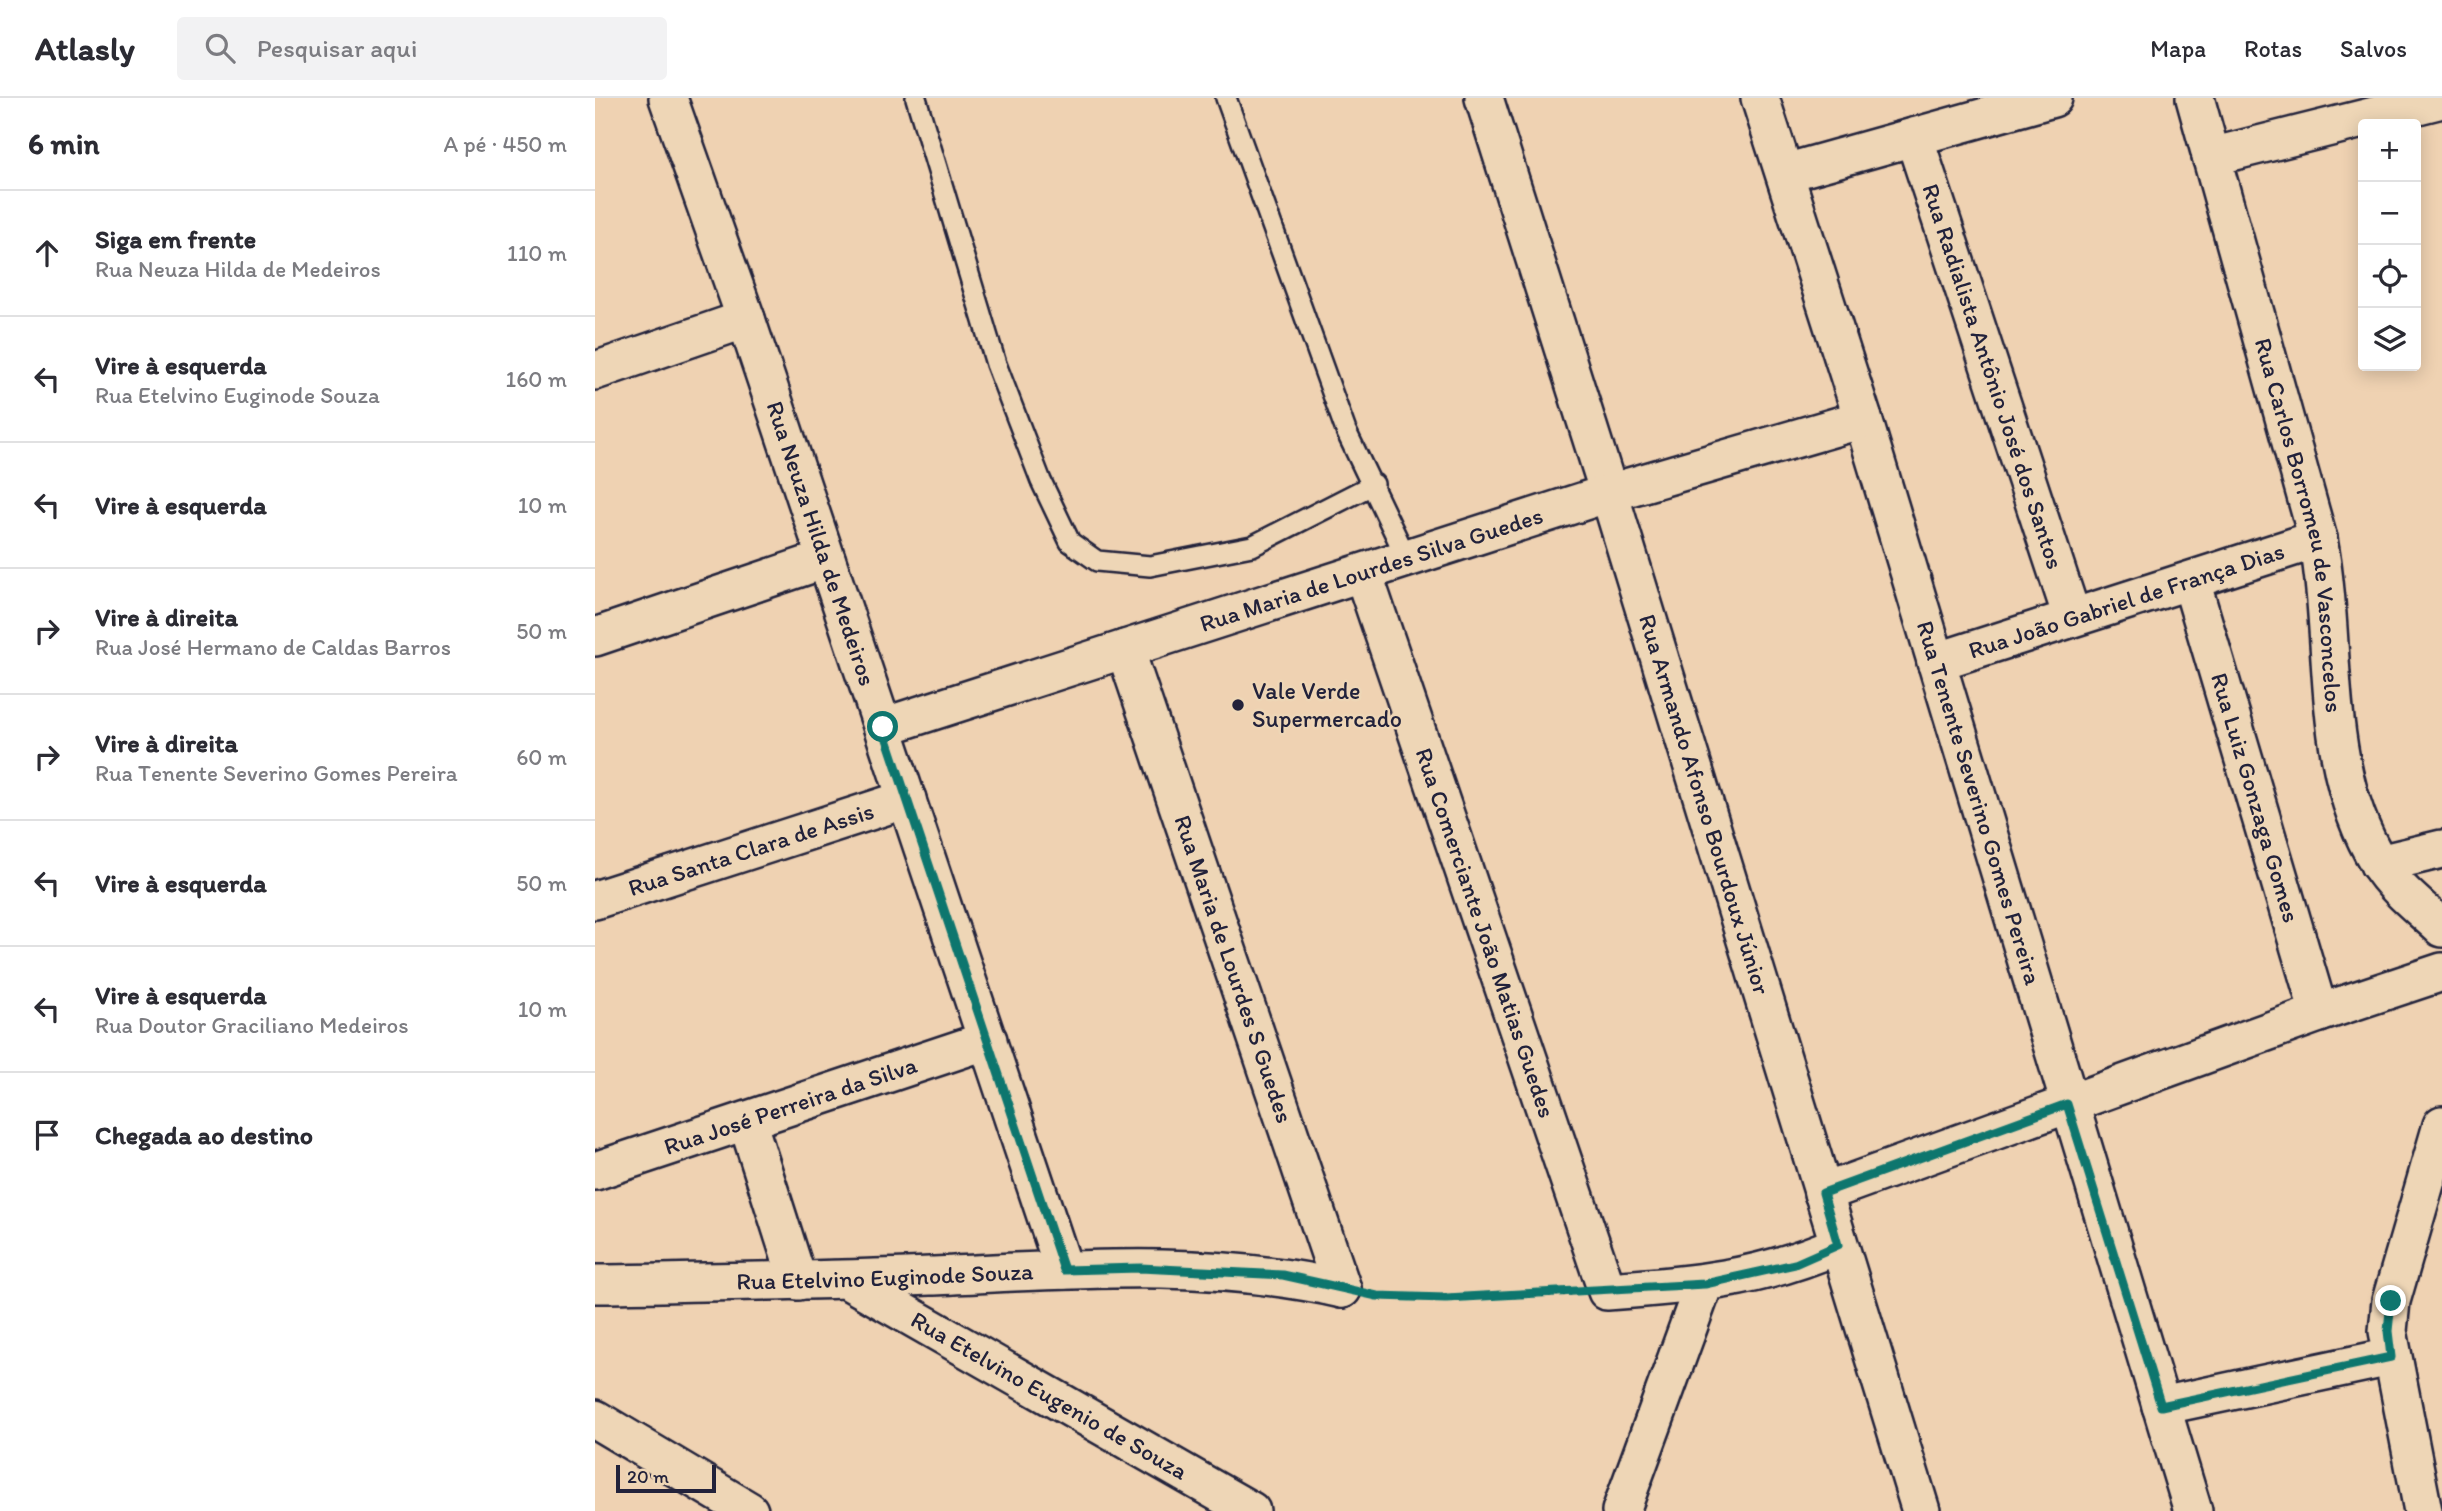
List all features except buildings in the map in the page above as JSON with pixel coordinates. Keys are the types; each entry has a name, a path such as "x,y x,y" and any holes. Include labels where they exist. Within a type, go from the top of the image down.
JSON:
{"street":[{"name":"Rua Neuza Hilda de Medeiros","path":"668,98 746,319 1064,1270"},
{"name":"Rua Armando Afonso Bourdoux Júnior","path":"1485,98 1921,1511"},
{"name":"Rua Tenente Severino Gomes Pereira","path":"1760,98 1863,419 2067,1104 2193,1511"},
{"name":"Rua Carlos Borromeu de Vasconcelos","path":"2195,98 2318,539 2326,585 2337,744 2350,800 2379,864 2442,928"},
{"path":"1785,173 2045,99"},
{"path":"2211,157 2442,99"},
{"name":"Rua Radialista Antônio José dos Santos","path":"1914,137 2073,617"},
{"path":"595,371 746,319"},
{"name":"Rua Maria de Lourdes Silva Guedes","path":"883,727 1609,493 1863,419"},
{"name":"Rua João Gabriel de França Dias","path":"1936,662 2318,539"},
{"path":"595,636 826,559"},
{"name":"Rua Comerciante João Matias Guedes","path":"1363,573 1607,1291"},
{"name":"Rua Luiz Gonzaga Gomes","path":"2191,581 2319,1013"},
{"name":"Rua Maria de Lourdes S Guedes","path":"1125,649 1342,1289"},
{"name":"Rua Santa Clara de Assis","path":"595,900 907,799"},
{"path":"2379,864 2442,849"},
{"path":"1823,1193 2319,1013 2442,972"},
{"name":"Rua José Perreira da Silva","path":"595,1171 988,1040"},
{"path":"747,1121 798,1281"},
{"path":"2423,1511 2388,1331 2391,1301 2442,1125"},
{"path":"1607,1291 1705,1284 1795,1264 1838,1245"},
{"name":"Rua Etelvino Euginode Souza","path":"595,1284 847,1280 1140,1268 1283,1275 1342,1289"},
{"name":"Rua Etelvino Eugenio de Souza","path":"847,1280 1251,1511"},
{"path":"1621,1511 1705,1284"},
{"path":"2161,1406 2391,1357"},
{"path":"595,1419 749,1511"}],"lane":[{"path":"916,98 996,364 1041,481 1070,542 1097,561 1150,566 1252,546 1374,484"},
{"path":"1226,98 1342,418 1407,559"}],"path":[{"path":"1342,1289 1377,1296 1446,1298 1607,1291"}],"place":[{"name":"Vale Verde Supermercado","path":"1238,705"}],"route":[{"path":"883,727 1064,1270 1140,1268 1283,1275 1377,1296 1446,1298 1705,1284 1756,1275 1795,1264 1838,1245 1823,1193 2067,1104 2161,1406 2391,1357 2388,1331 2391,1301"}]}
